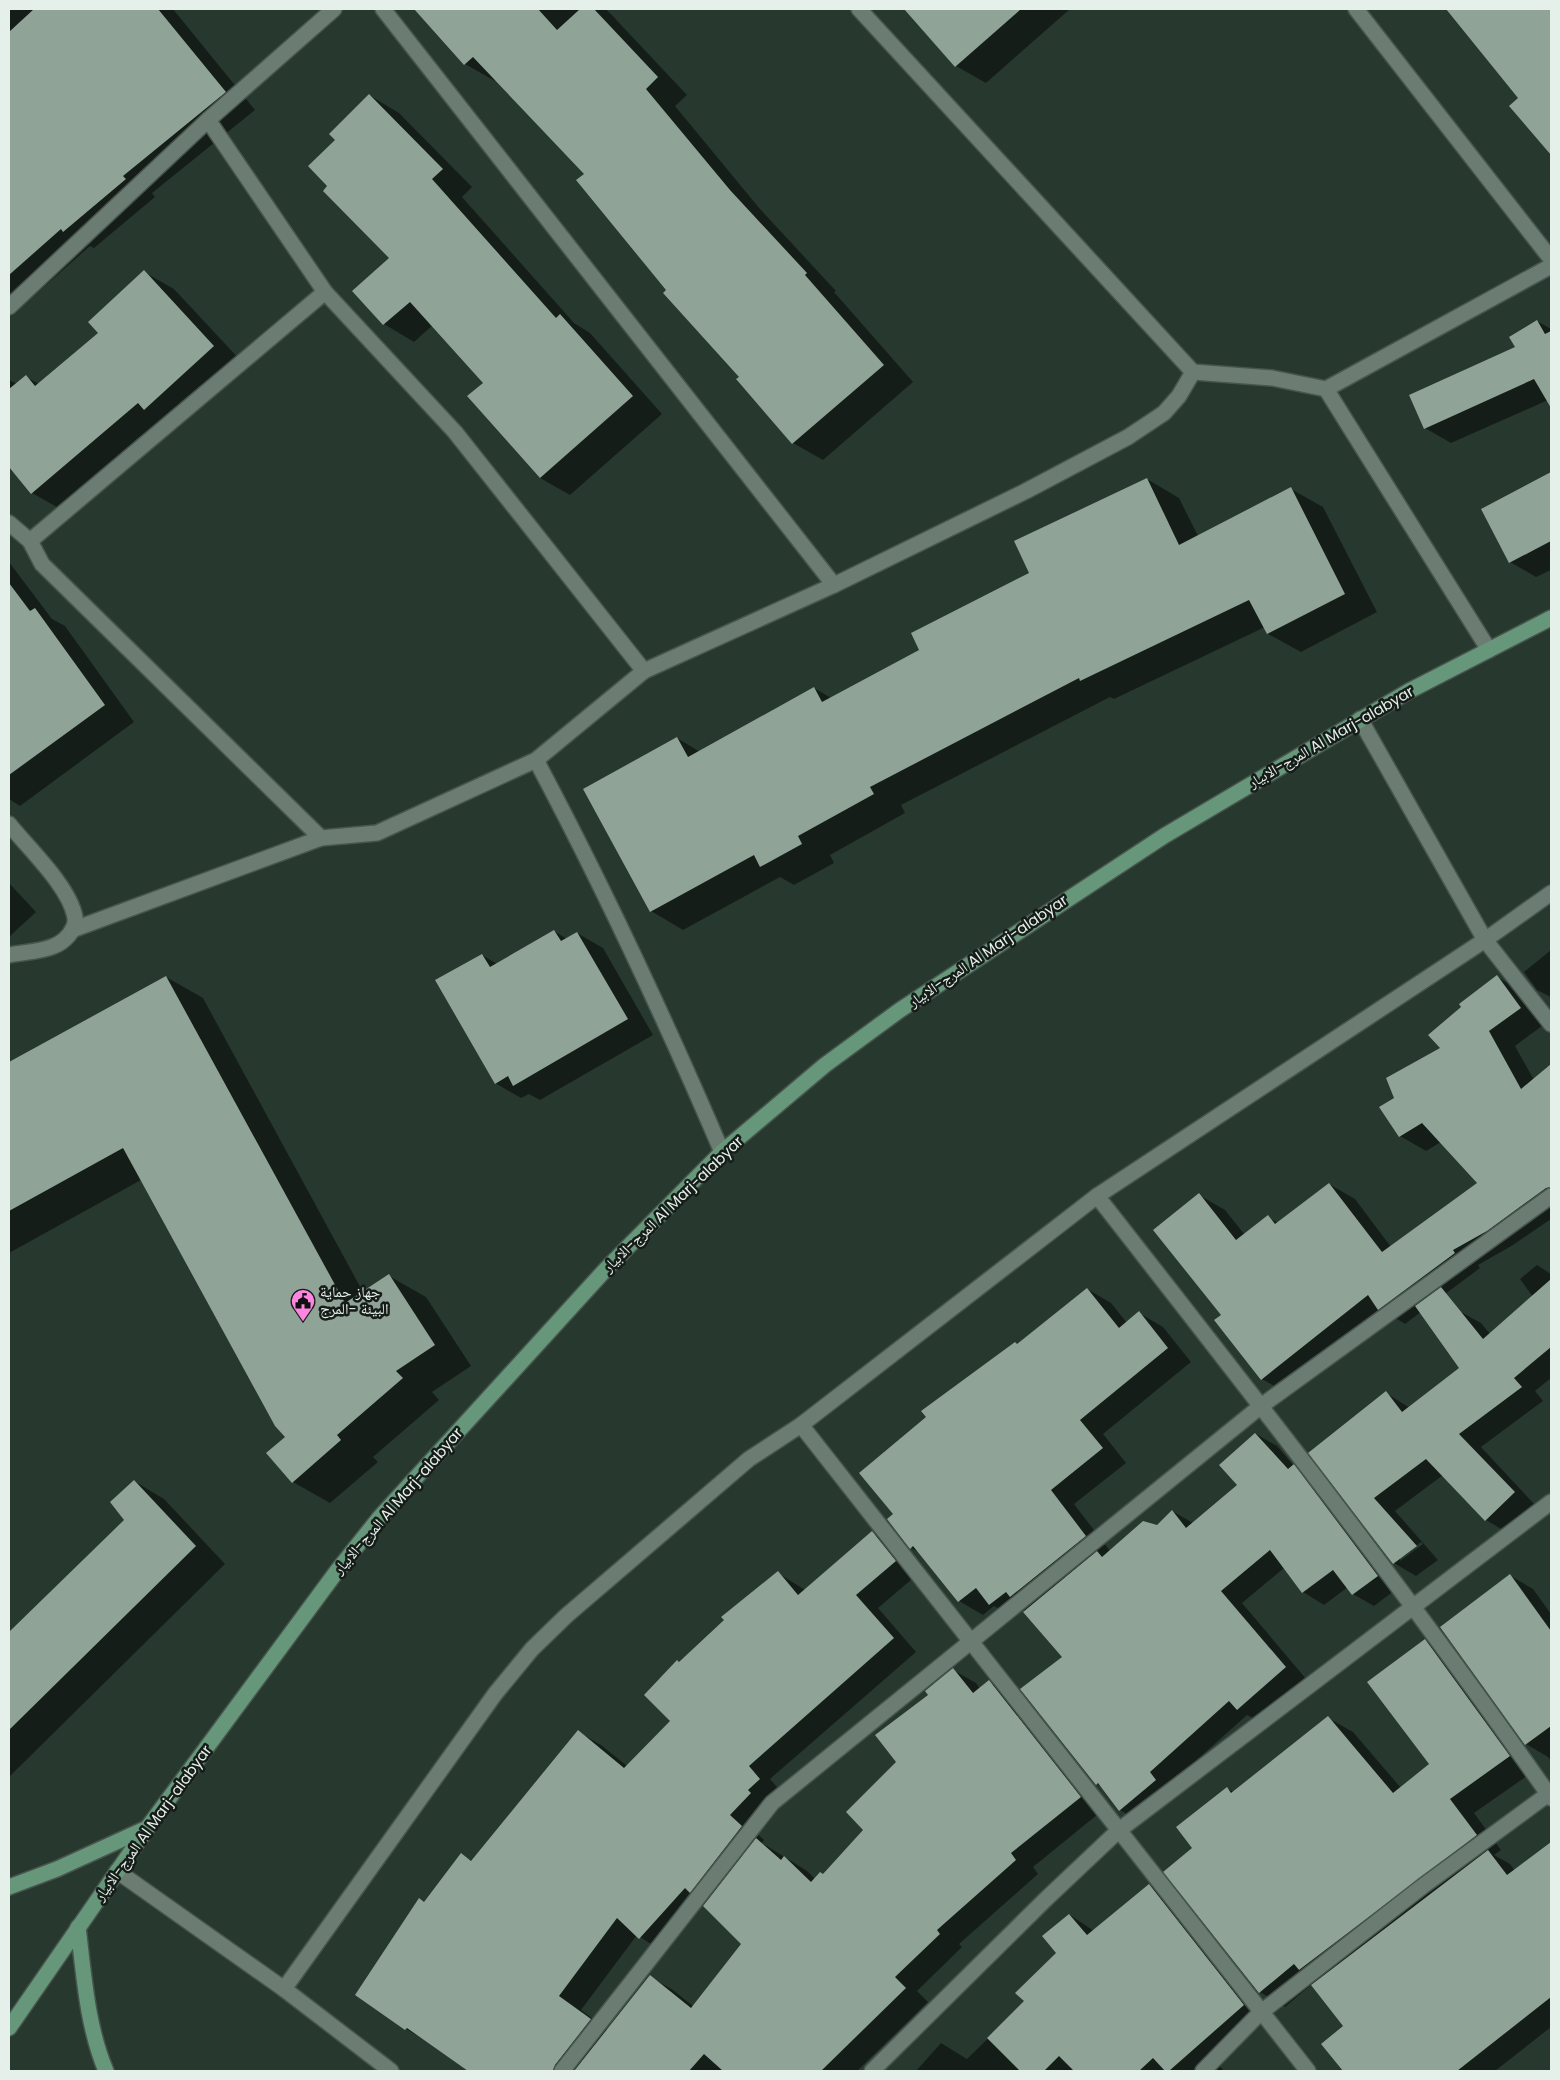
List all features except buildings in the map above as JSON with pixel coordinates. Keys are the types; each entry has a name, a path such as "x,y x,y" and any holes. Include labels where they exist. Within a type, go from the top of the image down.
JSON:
{"main road":[{"name":"المرج-الابيار Al Marj-alabyar","path":"9,2028 148,1827 337,1571 380,1517 606,1269 722,1152 826,1064 900,1010 1164,836 1360,719 1551,618"},
{"path":"9,1887 57,1869 148,1827"},
{"path":"78,1927 87,2000 99,2054 106,2071"}],"street":[{"path":"9,307 208,120 334,9"},
{"path":"383,9 834,585"},
{"path":"859,9 1193,372 1272,378 1326,389 1551,266"},
{"path":"1356,9 1551,259"},
{"path":"208,120 325,292 455,432 644,671"},
{"path":"30,541 325,292"},
{"path":"72,930 321,838 377,833 536,760 644,671 834,585 1026,492 1128,437 1164,413 1179,396 1193,372"},
{"path":"1326,389 1489,650"},
{"path":"9,522 30,541 42,564 321,838"},
{"path":"1360,719 1485,940 1551,1024"},
{"path":"536,760 599,879 673,1035 722,1152"},
{"path":"9,824 64,892 76,918 67,938 54,946 9,955"},
{"path":"284,1989 495,1694 532,1649 574,1610 749,1459 801,1425 1097,1196 1485,940 1551,893"},
{"path":"1097,1196 1261,1406 1413,1608 1550,1795 1423,1886 1260,2013 1203,2071"},
{"path":"562,2071 772,1803 1261,1406 1551,1196"},
{"path":"801,1425 1260,2013 1308,2071"},
{"path":"872,2071 1046,1899 1118,1831 1551,1502"},
{"path":"117,1871 284,1989 391,2071"}],"place":[{"name":"جهاز حماية البيئة -المرج","path":"303,1322"}]}
